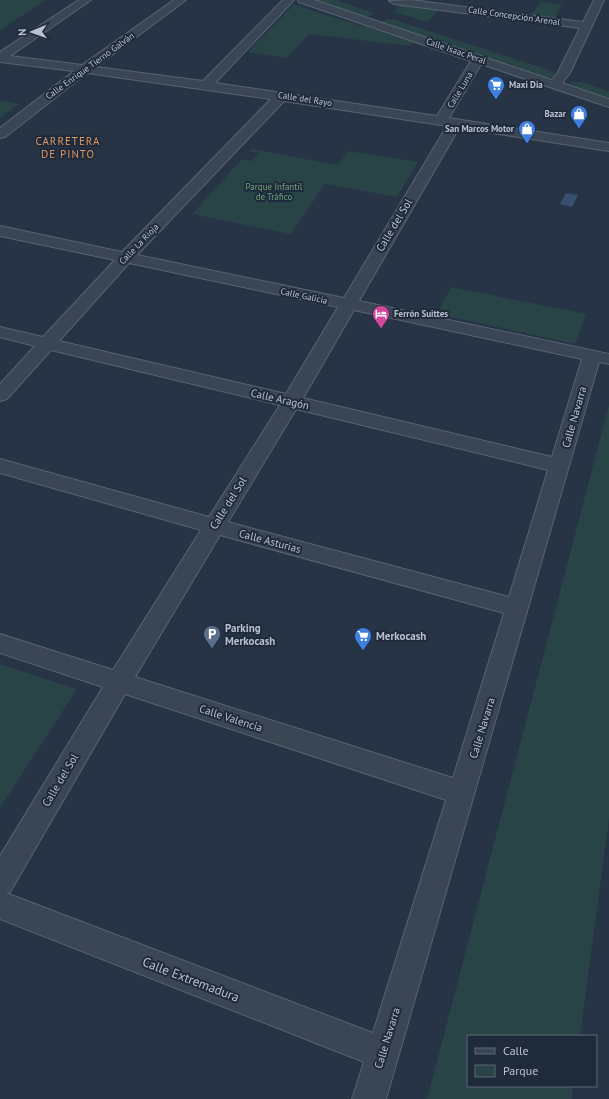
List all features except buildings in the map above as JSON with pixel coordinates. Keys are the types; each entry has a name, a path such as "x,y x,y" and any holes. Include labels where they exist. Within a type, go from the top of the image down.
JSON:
{"street":[{"path":"0,58 86,0"},
{"name":"Calle Enrique Tierno Galván","path":"0,134 85,69 181,0"},
{"path":"206,85 289,0"},
{"name":"Calle Isaac Peral","path":"303,0 609,103"},
{"path":"370,22 384,12 394,0"},
{"name":"Calle Concepción Arenal","path":"394,0 587,26"},
{"path":"555,84 568,74 598,2 609,7"},
{"name":"Calle del Rayo","path":"0,58 282,96 609,147"},
{"name":"Calle Luna","path":"448,122 478,59"},
{"path":"549,68 568,74"},
{"name":"Calle La Rioja","path":"0,395 126,257 282,96"},
{"name":"Calle del Sol","path":"0,882 119,681 291,402 347,305 448,122"},
{"name":"Calle Galicia","path":"0,231 347,305 601,357"},
{"name":"Calle Aragón","path":"0,332 560,466"},
{"name":"Calle Navarra","path":"369,1099 560,466 601,357"},
{"name":"Calle Asturias","path":"0,466 517,608"},
{"name":"Calle Valencia","path":"0,644 119,681 462,793"},
{"name":"Calle Extremadura","path":"0,905 382,1053"}],"green space":[{"path":"0,0 46,0 0,30"},
{"path":"309,0 336,0 371,12 373,15 364,17"},
{"path":"540,2 562,5 554,18 532,15"},
{"path":"294,4 325,15 414,41 411,46 309,34 287,58 248,52"},
{"path":"400,5 439,9 428,22 394,12"},
{"path":"387,19 395,20 552,71 555,74 554,76 545,78 381,23"},
{"path":"571,82 582,82 609,91 609,101 569,86"},
{"path":"0,100 19,104 0,118"},
{"name":"Parque Infantil de Tráfico","path":"251,149 338,165 348,151 418,162 397,197 325,184 291,234 192,214 242,159 252,161 259,153 249,151"},
{"path":"451,287 586,314 575,344 437,314"},
{"path":"609,405 609,819 580,1035 467,1035 467,1087 573,1087 572,1099 427,1099"},
{"path":"0,664 77,689 0,808"}],"water":[{"path":"566,193 578,195 572,207 560,204"}],"place":[{"name":"Maxi Dia","path":"496,100"},
{"name":"Bazar","path":"579,129"},
{"name":"San Marcos Motor","path":"527,144"},
{"name":"Ferrón Suittes","path":"381,329"},
{"name":"Parking Merkocash","path":"212,649"},
{"name":"Merkocash","path":"363,651"}],"district":[{"name":"CARRETERA DE PINTO","path":"68,147"}]}
